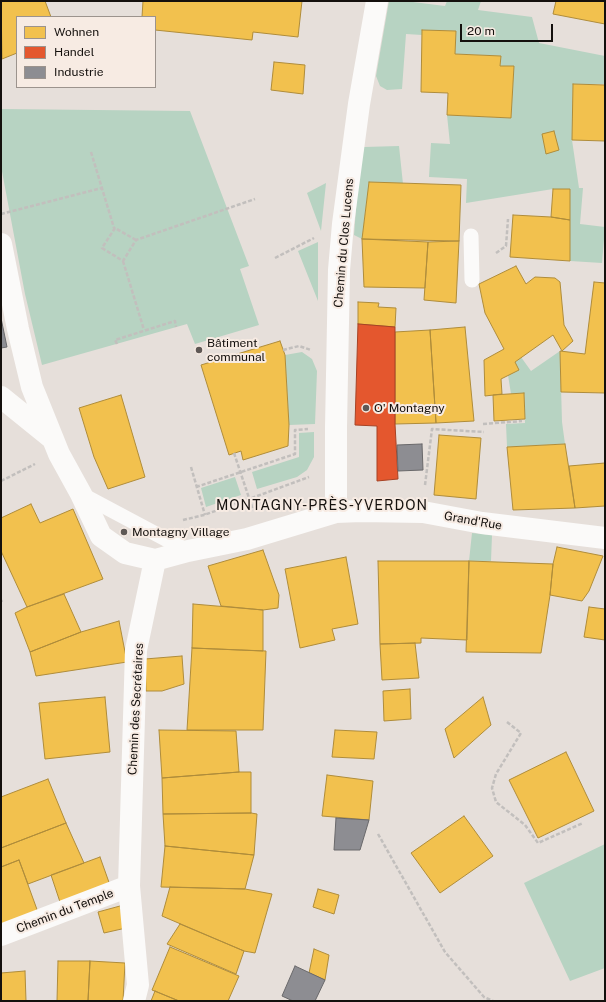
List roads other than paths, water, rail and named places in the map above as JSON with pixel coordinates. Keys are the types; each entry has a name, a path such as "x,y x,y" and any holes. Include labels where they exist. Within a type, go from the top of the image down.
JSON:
{"street":[{"name":"Chemin du Clos Lucens","path":"336,512 339,270 343,224 359,104 377,1"},
{"path":"1,244 18,329 32,387 57,448 101,536 125,553 155,560"},
{"path":"1,397 57,448"},
{"name":"Grand'Rue","path":"155,560 261,535 336,512 423,512 482,524 605,538"},
{"name":"Chemin des Secrétaires","path":"134,1001 138,985 129,886 136,650 155,560"},
{"name":"Chemin du Temple","path":"1,935 129,886"}],"lane":[{"path":"471,236 472,280"},
{"path":"81,494 188,551"}],"place":[{"name":"Bâtiment communal","path":"199,350"},
{"name":"O' Montagny","path":"366,408"},
{"name":"Montagny Village","path":"124,532"}],"district":[{"name":"MONTAGNY-PRÈS-YVERDON","path":"322,506"}]}
